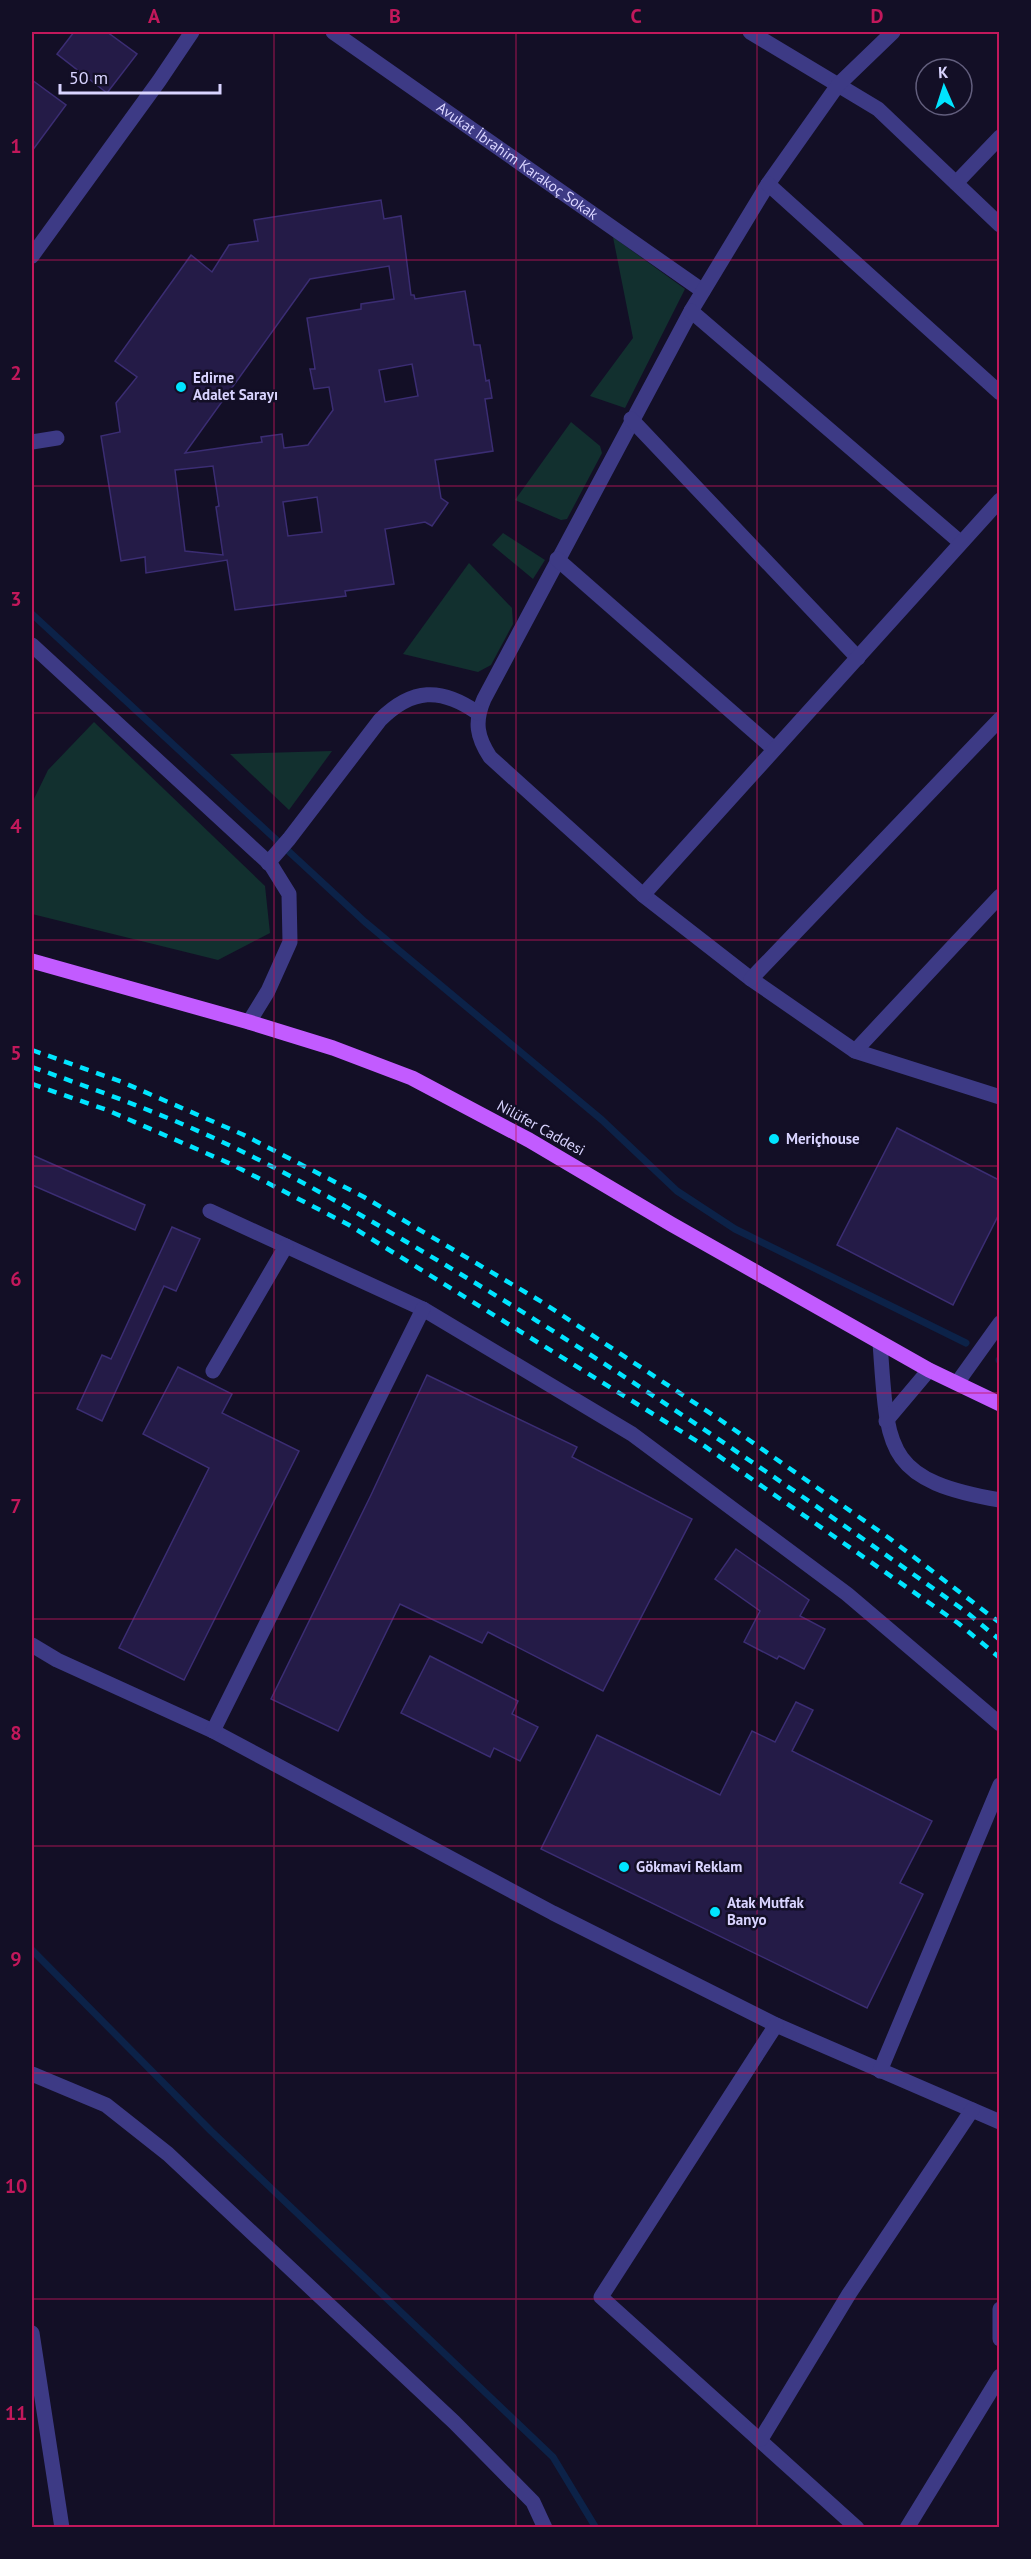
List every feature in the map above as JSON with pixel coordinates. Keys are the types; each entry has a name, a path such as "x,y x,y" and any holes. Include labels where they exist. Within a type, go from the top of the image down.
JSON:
{"main road":[{"name":"Nilüfer Caddesi","path":"32,961 249,1022 333,1048 412,1078 529,1140 880,1343 999,1404"}],"street":[{"path":"32,256 192,32"},
{"name":"Avukat İbrahim Karakoç Sokak","path":"333,32 703,291"},
{"path":"750,32 878,109 999,225"},
{"path":"893,32 838,85 768,184 691,311 557,559 478,713 477,728 481,743 490,757 643,895 751,979 855,1051 997,1093"},
{"path":"956,183 999,138"},
{"path":"768,184 999,393"},
{"path":"691,311 960,542"},
{"path":"631,419 858,658"},
{"path":"32,442 57,438"},
{"path":"643,895 999,500"},
{"path":"557,559 774,749"},
{"path":"32,645 268,862 289,894 290,942 268,991 249,1022"},
{"path":"268,862 289,839 380,720 394,706 411,696 433,695 459,700 478,713"},
{"path":"751,979 999,719"},
{"path":"855,1051 999,896"},
{"path":"210,1211 423,1309 632,1434 848,1594 999,1724"},
{"path":"213,1371 286,1246"},
{"path":"213,1731 423,1309"},
{"path":"957,1383 999,1323"},
{"path":"880,1343 886,1421 889,1438 900,1458 915,1472 937,1485 962,1494 999,1500"},
{"path":"886,1421 929,1370"},
{"path":"32,1645 57,1660 213,1731 553,1913 776,2025 999,2122"},
{"path":"880,2071 999,1785"},
{"path":"776,2025 601,2297 857,2528"},
{"path":"32,2074 106,2105 168,2154 454,2422 533,2502 545,2528"},
{"path":"760,2439 849,2294 972,2110"},
{"path":"999,2309 999,2339"},
{"path":"32,2333 62,2528"},
{"path":"907,2528 999,2376"}],"green space":[{"path":"613,237 685,289 625,408 590,396 633,338"},
{"path":"571,422 600,446 602,453 567,519 561,520 515,500"},
{"path":"503,533 545,560 533,579 492,545"},
{"path":"469,563 512,608 513,624 491,665 478,672 403,654"},
{"path":"94,722 265,886 270,933 218,960 32,914 32,803 48,770"},
{"path":"332,751 289,810 230,754"}],"building":[{"path":"74,32 107,32 137,54 107,93 57,54"},
{"path":"32,80 66,105 32,151"},
{"path":"381,200 384,219 401,216 411,295 414,295 415,299 465,291 474,345 480,345 486,381 489,380 492,398 485,399 493,451 435,460 441,498 448,503 432,526 425,522 385,529 394,584 345,591 346,596 235,610 227,560 146,573 145,557 121,561 101,436 120,432 116,403 137,377 115,361 191,255 212,272 229,245 258,241 254,220","holes":["389,266 394,299 361,304 361,309 307,318 315,369 310,369 314,389 329,387 333,410 308,445 284,448 282,434 261,437 262,442 185,453 310,279","412,364 418,396 385,402 379,370","213,466 223,555 185,551 175,470","317,497 322,532 288,536 283,502"]},
{"path":"897,1128 999,1180 999,1214 953,1305 837,1245"},
{"path":"32,1155 145,1205 135,1230 32,1185"},
{"path":"172,1227 200,1239 176,1291 164,1286 102,1421 77,1409 102,1355 111,1359"},
{"path":"178,1367 232,1394 222,1413 299,1451 184,1680 119,1648 209,1468 143,1434"},
{"path":"427,1375 577,1447 572,1457 692,1519 603,1691 488,1632 482,1643 400,1604 338,1731 271,1699"},
{"path":"736,1549 809,1600 800,1616 825,1629 804,1669 779,1656 777,1659 744,1642 760,1611 715,1579"},
{"path":"430,1656 518,1701 512,1714 538,1727 520,1761 494,1748 490,1757 401,1713"},
{"path":"796,1702 813,1710 792,1751 932,1821 900,1883 923,1894 867,2008 541,1849 597,1735 720,1795 752,1731 775,1742"}],"waterway":[{"path":"32,614 365,922 602,1120 677,1191 735,1229 966,1343"},
{"path":"32,1950 211,2131 553,2457 596,2528"}],"railway":[{"path":"32,1050 122,1082 244,1135 364,1197 542,1302 719,1419 889,1538 1000,1623"},
{"path":"32,1067 137,1106 214,1138 297,1180 411,1244 594,1357 719,1440 965,1611 1000,1640"},
{"path":"32,1084 107,1110 231,1164 349,1225 703,1445 958,1623 1000,1658"}],"place":[{"name":"Edirne Adalet Sarayı","path":"181,387"},
{"name":"Meriçhouse","path":"774,1139"},
{"name":"Gökmavi Reklam","path":"624,1867"},
{"name":"Atak Mutfak Banyo","path":"715,1912"}]}
